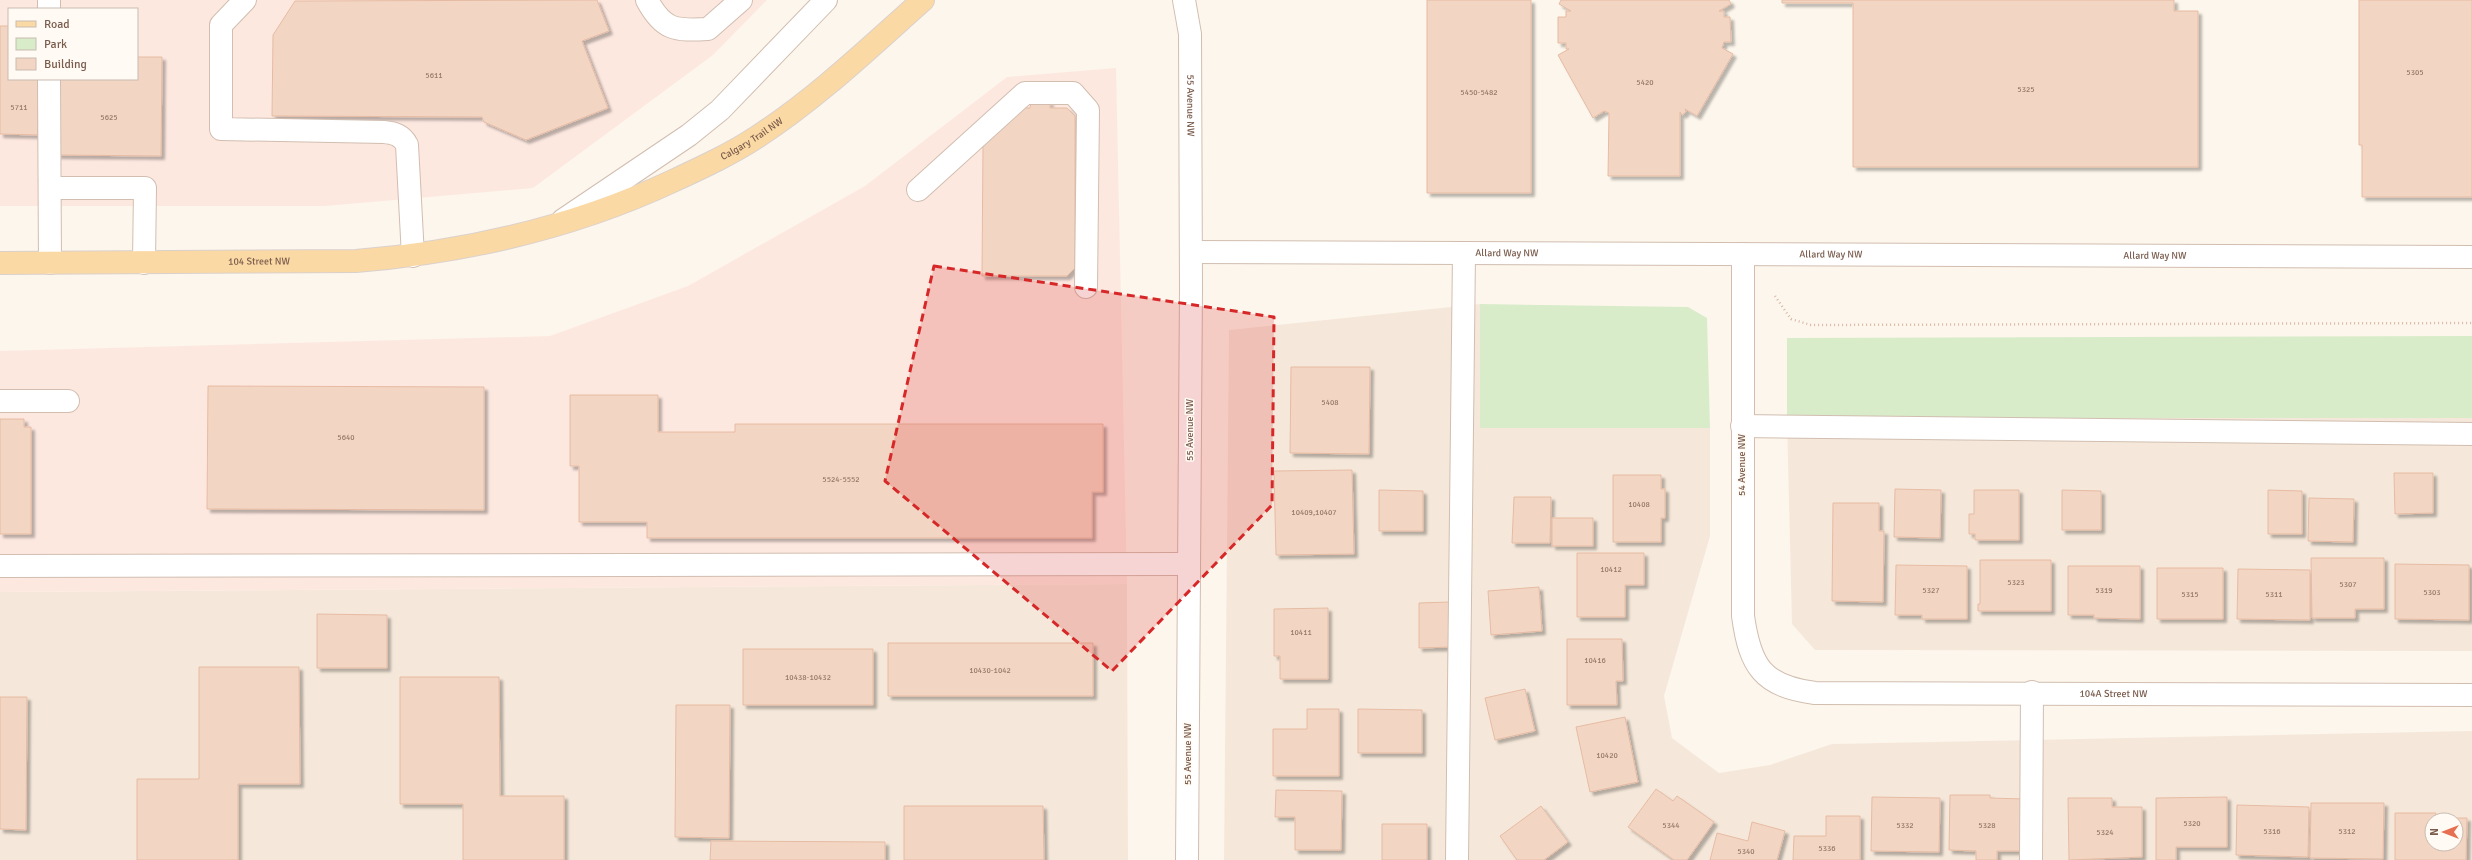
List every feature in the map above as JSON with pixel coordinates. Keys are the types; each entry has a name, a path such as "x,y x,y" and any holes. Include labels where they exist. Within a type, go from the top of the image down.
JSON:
{"main road":[{"name":"Calgary Trail NW","path":"517,237 551,228 619,205 732,152 783,119 837,77 923,0"},
{"name":"104 Street NW","path":"0,263 306,262 413,256 517,237"}],"street":[{"path":"244,0 221,25 221,129 384,132 394,133 404,138 407,145 413,256"},
{"path":"647,0 657,19 678,30 708,29 740,0"},
{"name":"Calgary Trail NW","path":"551,228 689,135 720,110 826,0"},
{"name":"55 Avenue NW","path":"1184,0 1190,34 1191,252 1187,860"},
{"path":"49,80 50,263"},
{"path":"918,190 1025,93 1073,93 1088,110 1086,287"},
{"path":"50,188 145,188 144,263"},
{"name":"Allard Way NW","path":"1191,252 2472,257"},
{"path":"1457,860 1464,253"},
{"name":"54 Avenue NW","path":"1743,254 1743,616 1752,658 1761,672"},
{"path":"0,401 68,401"},
{"path":"1742,426 2472,434"},
{"path":"0,566 1189,564"},
{"name":"104A Street NW","path":"1761,672 1777,683 1795,691 1815,693 2032,692 2472,695"},
{"path":"2031,860 2032,692"}],"path":[{"path":"1771,292 1791,319 1811,325 2472,323"}],"highlighted area":[{"path":"934,266 1274,317 1272,505 1112,671 885,481"}],"shaded area":[{"path":"0,0 767,0 713,55 533,188 325,206 0,206"},
{"path":"1116,68 1127,584 0,592 0,351 550,336 688,286 865,186 1007,77"},
{"path":"1480,304 1481,428 1710,428 1710,536 1664,696 1672,738 1719,773 1770,765 1832,744 2472,731 2472,860 1224,860 1229,330"},
{"path":"1787,418 2472,418 2472,651 1815,650 1792,624"},
{"path":"1127,584 1128,860 0,860 0,592"}],"green space":[{"path":"1480,304 1688,307 1707,318 1710,428 1480,428"},
{"path":"2472,336 2472,418 1787,418 1787,338"}],"building":[{"path":"597,0 609,31 582,41 608,108 526,140 484,122 482,117 272,116 273,35 295,1"},
{"path":"1427,0 1531,0 1531,193 1427,193"},
{"path":"1561,0 1729,0 1731,4 1719,11 1724,11 1724,17 1730,17 1731,42 1724,42 1722,48 1733,54 1697,116 1685,109 1686,112 1682,115 1680,112 1680,176 1608,176 1609,113 1604,111 1593,118 1558,55 1569,49 1566,49 1566,43 1558,43 1558,17 1566,17 1566,11 1571,11 1559,4"},
{"path":"1782,0 2174,0 2174,11 2198,11 2198,167 1853,167 1853,3 1782,3"},
{"path":"2359,0 2472,0 2472,197 2362,197 2362,145 2359,145"},
{"path":"0,26 8,26 8,80 38,80 38,135 0,134"},
{"path":"138,57 162,57 161,156 57,155 58,80 138,80"},
{"path":"1031,102 1050,102 1050,108 1067,108 1075,116 1075,268 1067,276 982,276 983,145 1023,108 1030,108"},
{"path":"1291,367 1370,367 1369,454 1290,453"},
{"path":"208,386 484,387 484,510 207,509"},
{"path":"570,395 658,395 658,432 735,432 735,424 1103,424 1103,492 1092,492 1092,538 647,538 647,522 579,522 579,466 570,466"},
{"path":"0,419 24,419 24,427 31,427 31,534 0,534"},
{"path":"1352,470 1354,554 1276,555 1274,471"},
{"path":"2394,473 2433,473 2433,513 2395,514"},
{"path":"1613,475 1661,475 1661,489 1665,489 1665,518 1661,518 1661,542 1613,542"},
{"path":"1895,489 1941,490 1940,538 1894,537"},
{"path":"1379,490 1423,491 1423,531 1379,531"},
{"path":"1974,490 2019,490 2019,540 1975,540 1975,534 1969,534 1969,514 1974,514"},
{"path":"2062,490 2101,491 2101,530 2062,530"},
{"path":"2268,490 2302,491 2302,534 2268,534"},
{"path":"1514,497 1551,497 1550,543 1512,543"},
{"path":"2309,498 2354,499 2353,542 2308,541"},
{"path":"1833,503 1879,503 1879,531 1884,531 1883,602 1832,601"},
{"path":"1552,518 1593,518 1593,546 1552,546"},
{"path":"1577,553 1644,553 1644,585 1625,585 1625,617 1577,617"},
{"path":"2311,558 2384,558 2384,609 2355,609 2355,618 2312,618"},
{"path":"1980,560 2051,560 2051,611 1978,611 1978,604 1980,604"},
{"path":"2395,564 2469,565 2469,620 2395,619"},
{"path":"1896,565 1967,566 1967,619 1922,619 1922,615 1895,615"},
{"path":"2068,566 2140,566 2140,619 2094,618 2094,615 2068,615"},
{"path":"2157,568 2223,568 2223,619 2157,619"},
{"path":"2238,569 2310,570 2310,620 2237,619"},
{"path":"1539,587 1542,631 1491,635 1488,591"},
{"path":"1450,602 1451,647 1419,648 1419,603"},
{"path":"1328,608 1328,679 1280,679 1280,656 1274,656 1274,609"},
{"path":"317,614 387,615 387,668 317,668"},
{"path":"1567,639 1622,639 1623,681 1616,681 1617,705 1567,705"},
{"path":"888,643 1093,643 1093,696 888,696"},
{"path":"743,649 873,649 873,705 743,705"},
{"path":"199,667 299,667 300,784 238,784 238,860 137,860 137,779 199,779"},
{"path":"400,677 499,677 500,796 564,796 564,860 463,860 463,804 400,804"},
{"path":"1525,689 1535,731 1495,740 1485,698"},
{"path":"0,697 27,697 26,830 0,829"},
{"path":"676,705 730,705 729,838 675,837"},
{"path":"1307,709 1339,709 1339,776 1273,776 1273,729 1307,729"},
{"path":"1358,709 1422,710 1422,753 1358,753"},
{"path":"1625,717 1638,782 1590,792 1576,727"},
{"path":"1656,789 1673,801 1677,796 1714,822 1687,860 1674,860 1628,827"},
{"path":"1276,790 1342,791 1341,850 1295,850 1295,817 1275,817"},
{"path":"1950,795 1990,795 1990,798 2024,799 2023,851 1997,851 1997,860 1976,860 1976,851 1949,850"},
{"path":"1872,797 1940,798 1939,852 1871,851"},
{"path":"2227,797 2227,847 2176,847 2176,860 2156,860 2156,798"},
{"path":"2068,798 2112,798 2112,807 2142,807 2142,857 2069,860"},
{"path":"2311,803 2384,803 2383,859 2310,858"},
{"path":"2237,805 2309,807 2308,857 2236,855"},
{"path":"904,806 1043,806 1044,860 904,860"},
{"path":"1541,806 1568,842 1544,860 1517,860 1500,836"},
{"path":"2395,813 2424,813 2424,852 2464,852 2464,818 2467,818 2466,860 2395,860"},
{"path":"1826,816 1860,816 1860,860 1793,860 1794,836 1826,836"},
{"path":"1752,822 1785,831 1777,860 1710,860 1717,833 1748,841"},
{"path":"1382,824 1427,824 1427,860 1382,860"},
{"path":"711,841 885,842 885,860 710,860"}]}
